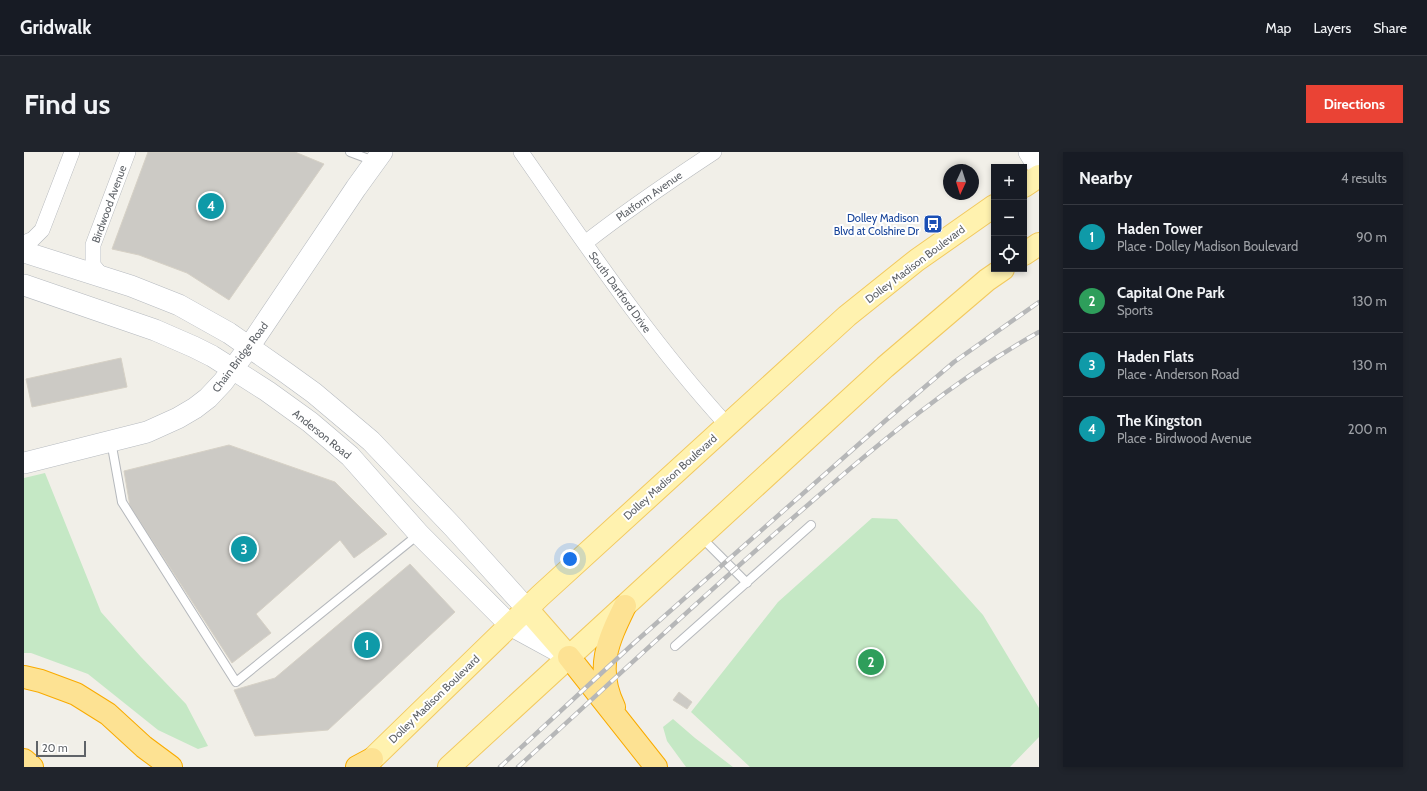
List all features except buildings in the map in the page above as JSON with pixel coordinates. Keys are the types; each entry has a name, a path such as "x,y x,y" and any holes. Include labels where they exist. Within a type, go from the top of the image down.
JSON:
{"highway":[{"path":"623,726 609,695 604,671 610,639 625,606"},
{"path":"569,657 656,767"},
{"path":"24,677 41,681 76,694 108,714 144,747 171,767"},
{"path":"24,760 32,767"}],"main road":[{"path":"1027,184 1039,176"},
{"name":"Dolley Madison Boulevard","path":"364,764 527,608 847,316 917,260 991,208"},
{"path":"1027,252 1039,244"},
{"path":"449,767 885,367 987,280 999,272"},
{"path":"527,608 569,657"}],"street":[{"path":"24,243 33,238 42,230 72,152"},
{"name":"Birdwood Avenue","path":"102,277 94,265 93,245 128,152"},
{"name":"South Dartford Drive","path":"521,152 656,341 703,399 727,425"},
{"name":"Platform Avenue","path":"585,243 671,180 714,152"},
{"path":"1029,152 1039,168"},
{"name":"Chain Bridge Road","path":"24,463 147,432 178,418 195,408 214,393 249,348 378,157"},
{"path":"24,252 149,292 179,305 224,330 314,393 371,441 458,532 527,608"},
{"name":"Anderson Road","path":"24,285 155,330 207,353 267,391 338,444 385,493 420,534 510,625 569,657"}],"lane":[{"path":"350,152 378,157"},
{"path":"111,441 122,502 236,682 420,534"},
{"path":"675,646 748,583 811,525"},
{"path":"700,536 748,583"}],"green space":[{"path":"45,473 101,612 186,704 208,746 198,749 158,730 88,674 31,653 24,653 24,478"},
{"path":"872,518 897,519 983,615 1039,708 1039,737 1010,767 750,767 691,712 778,602"},
{"path":"673,719 733,767 686,767 667,741 663,727"}],"railway":[{"path":"500,767 634,643 885,421 954,362 1039,302"},
{"path":"518,767 735,569 863,457 949,390 1008,350 1039,332"}],"place":[{"name":"The Kingston","path":"211,206"},
{"name":"Dolley Madison Blvd at Colshire Dr","path":"933,224"},
{"name":"Haden Flats","path":"244,549"},
{"name":"Haden Tower","path":"367,645"},
{"name":"Capital One Park","path":"871,662"}]}
